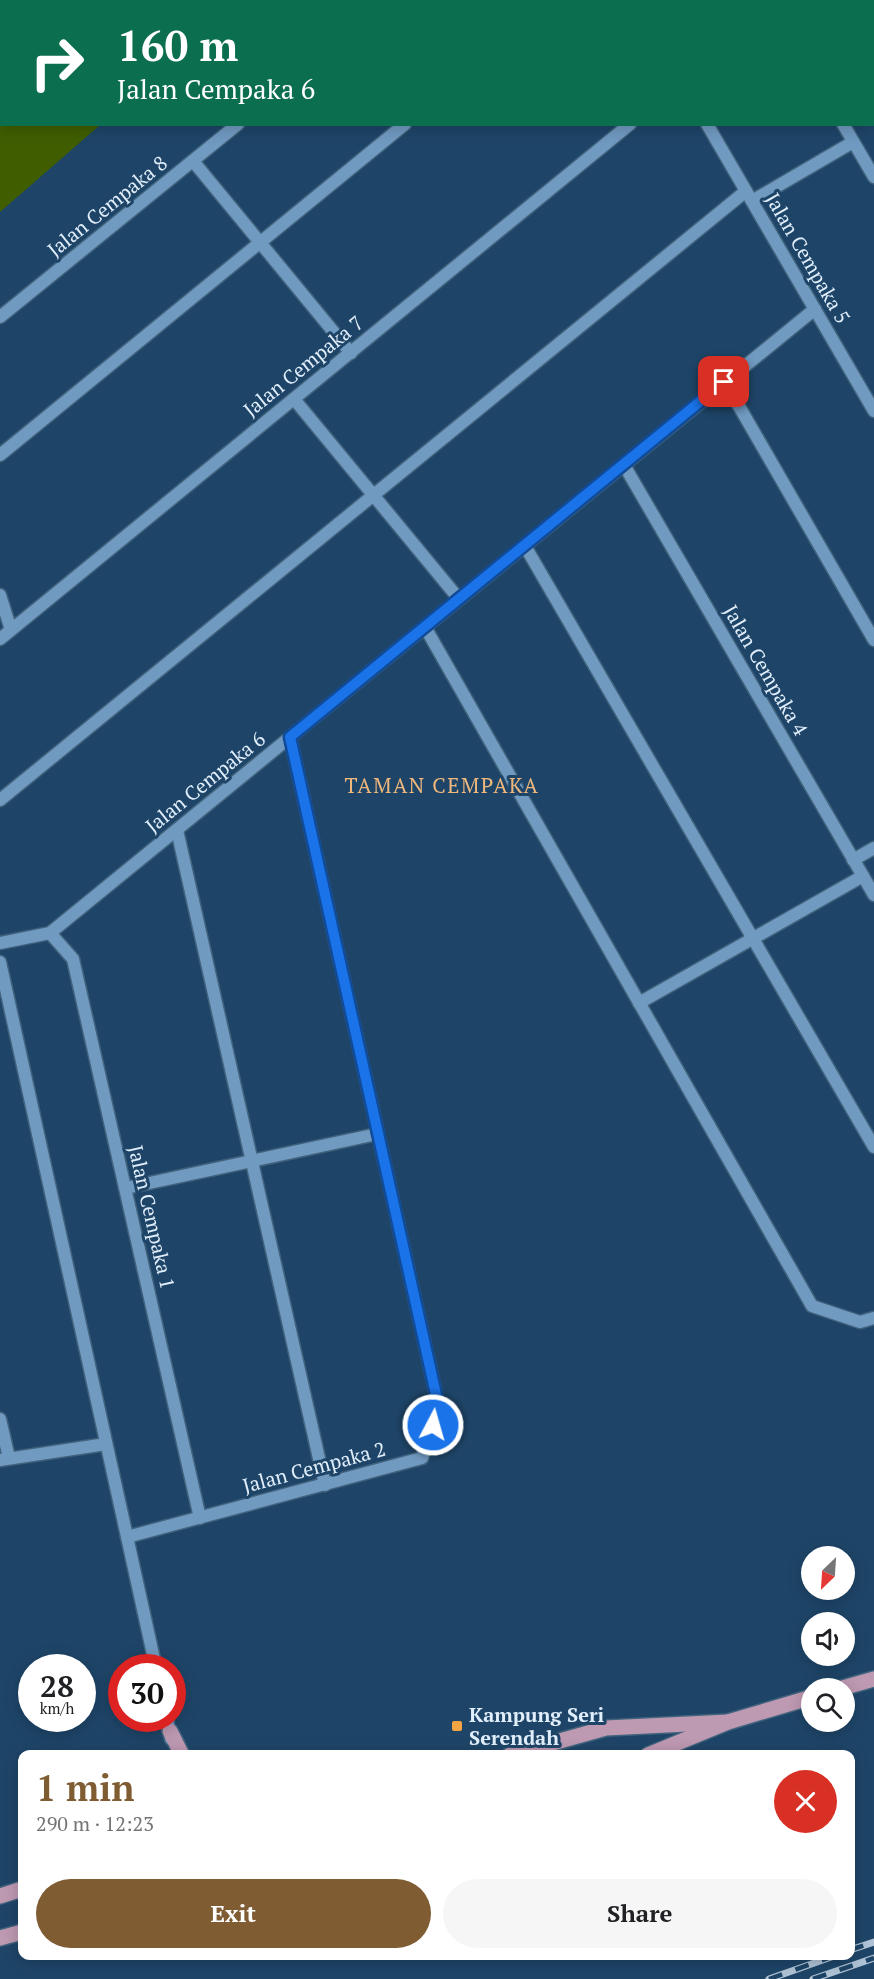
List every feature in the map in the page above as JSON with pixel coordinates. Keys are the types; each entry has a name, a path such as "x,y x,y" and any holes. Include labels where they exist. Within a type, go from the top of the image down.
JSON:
{"main road":[{"path":"855,1684 874,1679"},
{"path":"660,1750 728,1722 801,1700"},
{"path":"528,1750 606,1728 728,1722"},
{"path":"168,1750 169,1732"},
{"path":"172,1732 180,1750"},
{"path":"0,1896 18,1890"},
{"path":"0,1938 18,1933"}],"street":[{"name":"Jalan Cempaka 8","path":"0,317 236,126"},
{"path":"0,455 403,126"},
{"name":"Jalan Cempaka 7","path":"0,639 628,126"},
{"name":"Jalan Cempaka 5","path":"708,126 874,411"},
{"path":"844,126 874,177"},
{"path":"0,800 373,495 749,196 853,142"},
{"path":"193,161 351,352"},
{"name":"Jalan Cempaka 6","path":"0,943 50,933 815,309"},
{"path":"724,382 874,640"},
{"path":"294,399 459,599"},
{"name":"Jalan Cempaka 4","path":"624,465 874,896"},
{"path":"525,546 874,1147"},
{"path":"0,595 10,630"},
{"path":"425,627 812,1306 860,1322 874,1318"},
{"name":"Jalan Cempaka 2","path":"127,1537 422,1458 439,1408 290,737"},
{"path":"177,830 325,1485"},
{"path":"853,860 874,848"},
{"path":"639,1003 863,876"},
{"name":"Jalan Cempaka 1","path":"50,933 73,959 200,1518"},
{"path":"0,962 153,1654"},
{"path":"126,1188 377,1134"},
{"path":"0,1419 4,1459 106,1444"},
{"path":"170,1732 173,1750"}],"green space":[{"path":"0,126 99,126 0,212"}],"railway":[{"path":"855,1948 874,1942"},
{"path":"813,1979 874,1958"},
{"path":"769,1979 823,1960"}],"place":[{"name":"Kampung Seri Serendah","path":"457,1726"}],"district":[{"name":"TAMAN CEMPAKA","path":"442,785"}],"route":[{"path":"433,1425 439,1408 290,737 724,382"}]}
